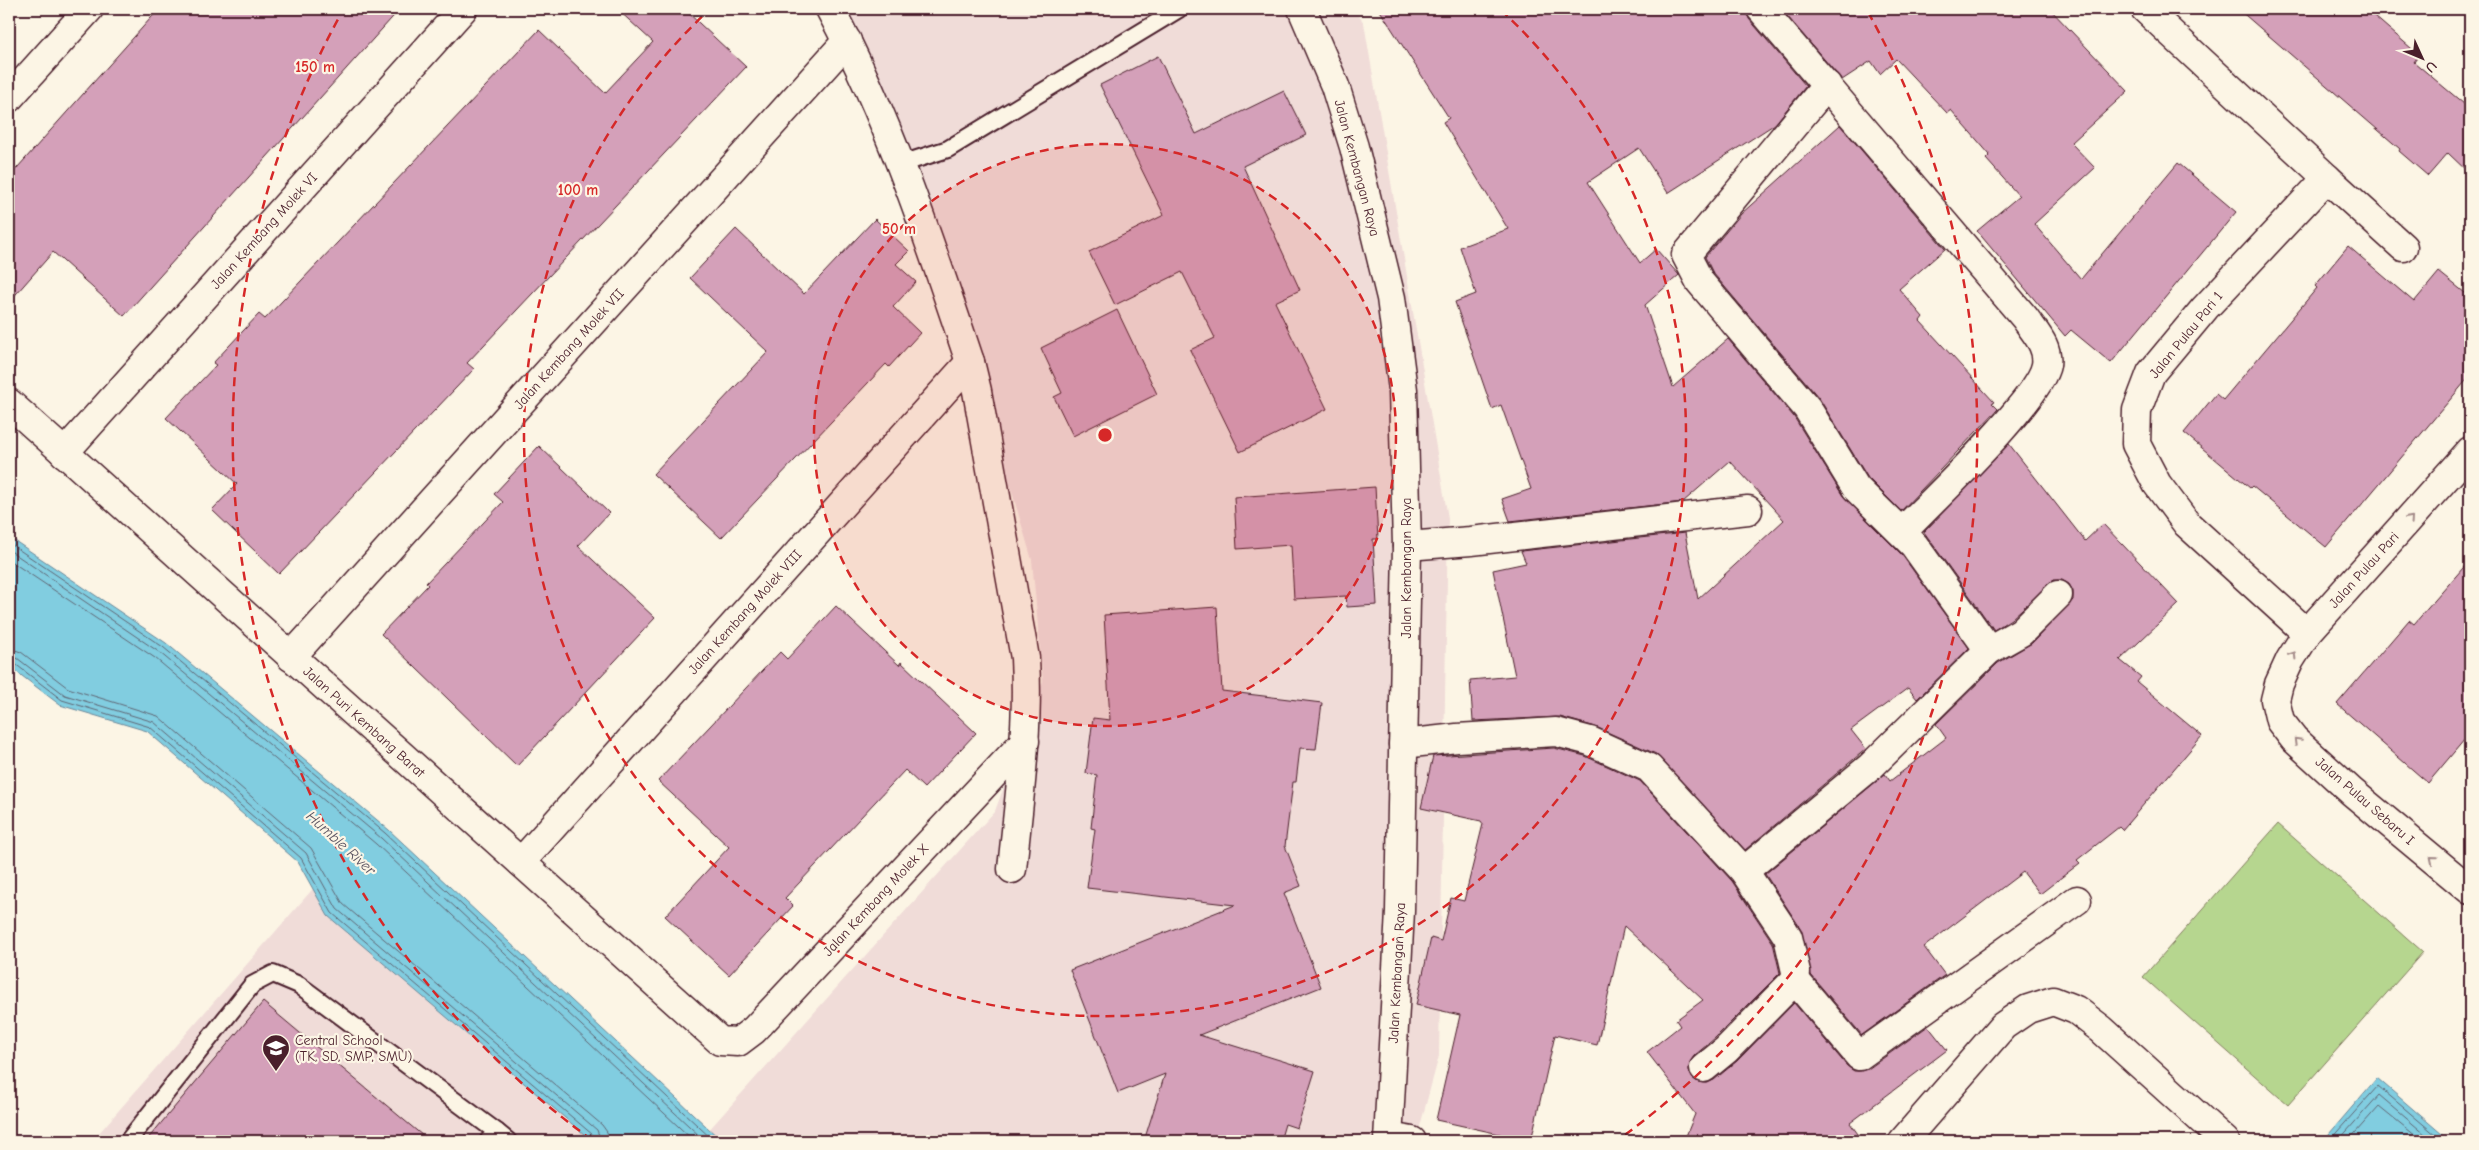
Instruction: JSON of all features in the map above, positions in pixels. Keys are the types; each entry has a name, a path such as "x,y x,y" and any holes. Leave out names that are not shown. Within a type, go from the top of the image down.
{"street":[{"path":"9,98 89,9"},
{"name":"Jalan Kembang Molek VI","path":"64,453 463,9"},
{"path":"830,9 847,41 901,164 970,362 977,391 1025,658 1027,699 1025,741 1012,869"},
{"name":"Jalan Kembangan Raya","path":"1302,9 1335,86 1354,147 1391,298 1403,390 1407,546 1396,1140"},
{"path":"1760,9 2025,318 2045,347 2046,364 2043,376 2012,418 1902,532"},
{"path":"2145,9 2404,247"},
{"name":"Jalan Kembang Molek VII","path":"291,656 847,41"},
{"path":"1827,86 1686,255 1700,282 1807,408 1856,488 1914,545 1989,650"},
{"name":"Jalan Pulau Pari 1","path":"2299,626 2187,524 2157,484 2136,444 2137,410 2151,373 2205,308 2327,178"},
{"name":"Jalan Kembang Molek VIII","path":"521,862 970,362"},
{"name":"Jalan Puri Kembang Barat","path":"9,403 720,1041"},
{"name":"Jalan Pulau Pari","path":"2275,700 2278,684 2290,660 2299,626 2470,451"},
{"path":"1407,546 1471,541 1748,510"},
{"path":"1744,871 1870,767 1989,650 2021,632 2058,594"},
{"name":"Jalan Pulau Sebaru I","path":"2275,700 2280,721 2294,739 2352,792 2470,890"},
{"path":"1403,744 1457,738 1556,732 1590,741 1649,768 1744,871 1788,937 1796,972 1794,980 1726,1050 1704,1068"},
{"name":"Jalan Kembang Molek X","path":"720,1041 738,1042 754,1030 1025,741"},
{"path":"1794,980 1859,1056 2078,900"},
{"path":"1903,1141 2003,1026 2028,1009 2053,1001 2076,1010 2101,1029 2225,1141"}],"lane":[{"path":"901,164 948,149 1179,9"},
{"path":"128,1141 252,985 272,974 299,985 498,1138"}],"shaded area":[{"path":"818,9 1354,9 1364,23 1448,518 1439,1056 1416,1141 699,1141 995,811 1043,681 1032,560 917,168"},
{"path":"339,859 669,1141 92,1141"}],"green space":[{"path":"2278,824 2423,952 2288,1105 2143,977"}],"water":[{"name":"Humble River","path":"9,537 166,643 389,830 722,1141 592,1141 328,916 298,862 147,731 60,705 9,666"},
{"path":"2377,1078 2450,1141 2323,1141"}],"building":[{"path":"159,9 400,9 124,316 53,252 9,302 9,177"},
{"path":"617,9 684,9 746,67 467,363 474,369 279,574 212,510 237,484 166,418 216,365 213,363 259,314 265,319 539,30 605,93 653,42"},
{"path":"1379,9 1746,9 1749,19 1806,86 1775,124 1668,193 1639,148 1588,182 1640,263 1656,249 1679,275 1645,305 1673,387 1728,339 1794,417 1843,496 1902,555 1969,648 1917,699 1908,688 1851,730 1866,749 1745,850 1656,754 1596,727 1560,717 1473,721 1470,680 1515,676 1493,570 1526,563 1521,551 1685,533 1698,599 1784,520 1730,461 1683,502 1510,521 1502,499 1531,489 1501,405 1492,409 1455,302 1476,294 1460,247 1508,229 1443,122 1449,118"},
{"path":"1781,9 2050,9 2128,91 2071,143 2095,168 2034,224 2081,279 2178,163 2236,212 2111,363 2071,330 2065,336 1977,231 2019,196 1986,159 1990,155 1951,110 1947,113 1896,59 1880,74 1871,61 1842,80"},
{"path":"2238,9 2366,9 2419,55 2414,62 2470,109 2470,174 2448,153 2428,176 2399,151 2400,149"},
{"path":"1158,56 1196,134 1284,91 1306,135 1243,166 1300,290 1275,302 1327,409 1240,452 1190,350 1215,338 1182,272 1115,305 1089,252 1164,215 1100,85"},
{"path":"1840,125 1945,249 1899,289 1923,317 1920,321 1994,402 1992,403 1998,409 1901,511 1868,478 1819,398 1713,273 1705,257 1741,214"},
{"path":"875,219 909,251 896,264 916,282 893,307 920,333 889,367 886,364 721,538 653,474 768,352 690,278 736,229 804,294"},
{"path":"2348,246 2414,302 2439,272 2470,297 2470,376 2326,547 2252,486 2250,488 2184,433 2216,394 2223,400 2317,288 2315,286"},
{"path":"1117,310 1157,394 1073,436 1054,397 1062,393 1041,348"},
{"path":"2009,444 2085,541 2103,524 2179,604 2120,660 2141,677 2137,682 2202,736 2122,830 2119,827 2077,860 2080,863 2040,894 2023,872 1924,947 1945,975 1862,1035 1811,975 1801,929 1765,874 1885,774 1890,781 1946,738 1936,724 1998,663 2032,643 2073,600 2073,591 2069,584 2062,580 2054,580 2011,619 1994,630 1924,532"},
{"path":"539,446 609,513 578,546 655,618 517,766 381,634 428,585 426,583 503,502 494,494"},
{"path":"1375,487 1378,539 1373,539 1377,605 1347,607 1346,596 1294,599 1291,545 1237,549 1234,497"},
{"path":"2470,560 2470,733 2428,783 2337,704 2409,620 2414,624"},
{"path":"836,606 899,665 901,662 976,733 924,788 905,770 785,898 793,906 729,975 665,916 729,847 658,781 780,652 787,659"},
{"path":"1217,607 1222,691 1322,703 1316,749 1300,748 1296,782 1293,782 1285,846 1301,886 1284,893 1321,987 1199,1035 1315,1071 1297,1128 1285,1124 1280,1141 1144,1141 1165,1074 1118,1093 1070,970 1235,905 1087,888 1095,829 1091,828 1097,775 1086,773 1093,718 1110,720 1104,615"},
{"path":"1554,748 1585,756 1640,781 1732,881 1773,943 1780,973 1715,1038 1694,1056 1690,1062 1689,1070 1692,1078 1698,1082 1706,1083 1714,1080 1737,1061 1794,1003 1847,1066 1854,1071 1868,1069 1928,1026 1947,1050 1850,1123 1863,1141 1684,1141 1695,1114 1647,1052 1680,1026 1676,1020 1703,1000 1624,926 1597,1045 1555,1035 1531,1141 1436,1120 1460,1015 1416,1005 1431,938 1441,941 1451,898 1464,901 1483,824 1481,821 1421,808 1433,756"},
{"name":"Central School (TK, SD, SMP, SMU)","path":"263,1002 429,1141 146,1141"}],"place":[{"name":"Central School (TK, SD, SMP, SMU)","path":"276,1072"}]}
